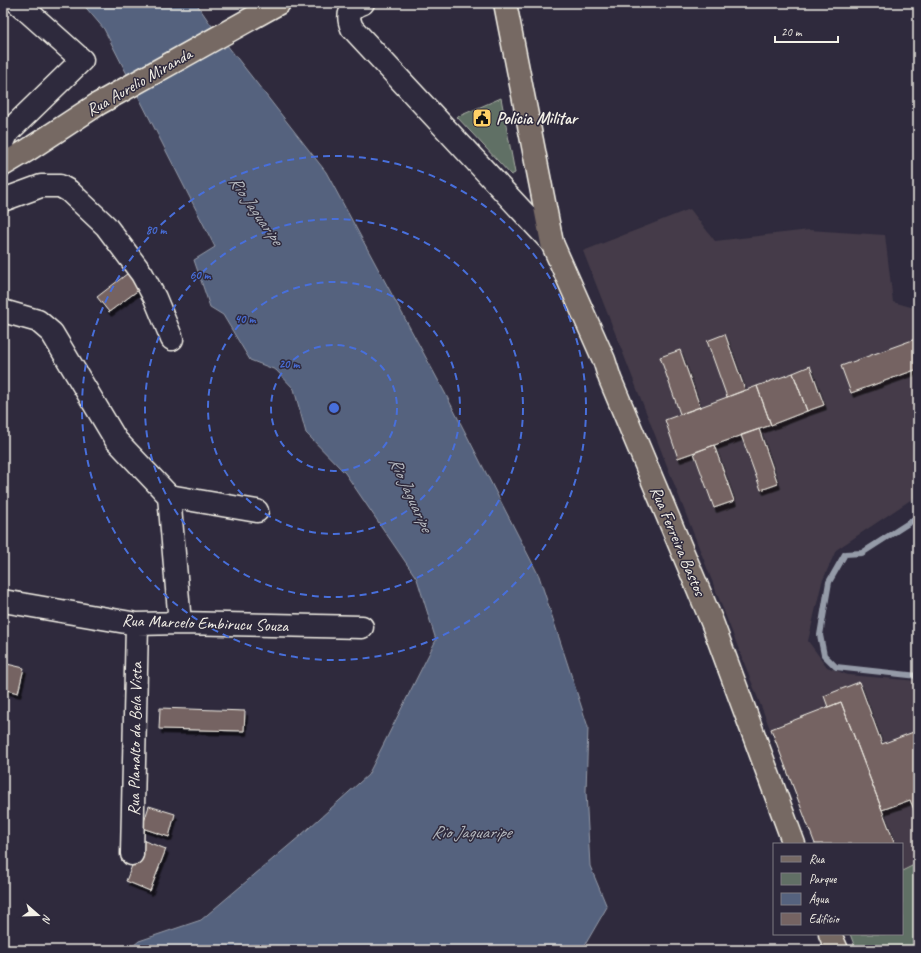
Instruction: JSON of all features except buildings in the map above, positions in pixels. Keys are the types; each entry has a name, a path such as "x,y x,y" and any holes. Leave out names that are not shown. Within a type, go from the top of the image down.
{"main road":[{"name":"Rua Aurelio Miranda","path":"3,165 98,104 279,3"},
{"name":"Rua Ferreira Bastos","path":"505,3 552,242 604,360 610,380 712,622 794,843"},
{"path":"830,935 837,950"}],"street":[{"path":"3,143 8,132 82,60 18,3"},
{"path":"363,3 354,6 351,10 349,21 352,28 552,242"},
{"path":"3,200 40,186 60,186 69,190 106,226 142,274 155,298 172,339"},
{"path":"3,310 38,321 52,333 116,440 169,496 257,511"},
{"path":"169,496 180,623"},
{"name":"Rua Marcelo Embirucu Souza","path":"3,601 137,624 180,623 362,627"},
{"name":"Rua Planalto da Bela Vista","path":"132,854 137,624"}],"shaded area":[{"path":"690,209 715,241 809,230 885,235 893,302 918,309 918,495 836,550 822,582 808,641 827,667 848,675 918,681 918,863 903,870 903,843 815,843 583,251"}],"green space":[{"path":"501,98 515,173 511,175 457,117"},
{"path":"918,863 918,940 911,950 856,950 850,935 903,935 903,870"}],"water":[{"name":"Rio Jaguaripe","path":"82,3 196,3 209,22 326,172 445,393 539,576 588,727 586,792 590,866 607,907 582,950 128,950 139,941 201,920 300,836 368,775 436,640 417,579 345,473 306,433 294,389 276,370 250,360 223,315 210,307 194,260 215,247 104,29"}],"waterway":[{"path":"918,517 862,553 845,554 829,582 820,635 824,655 836,667 918,676"}],"place":[{"name":"Polícia Militar","path":"482,118"}]}
